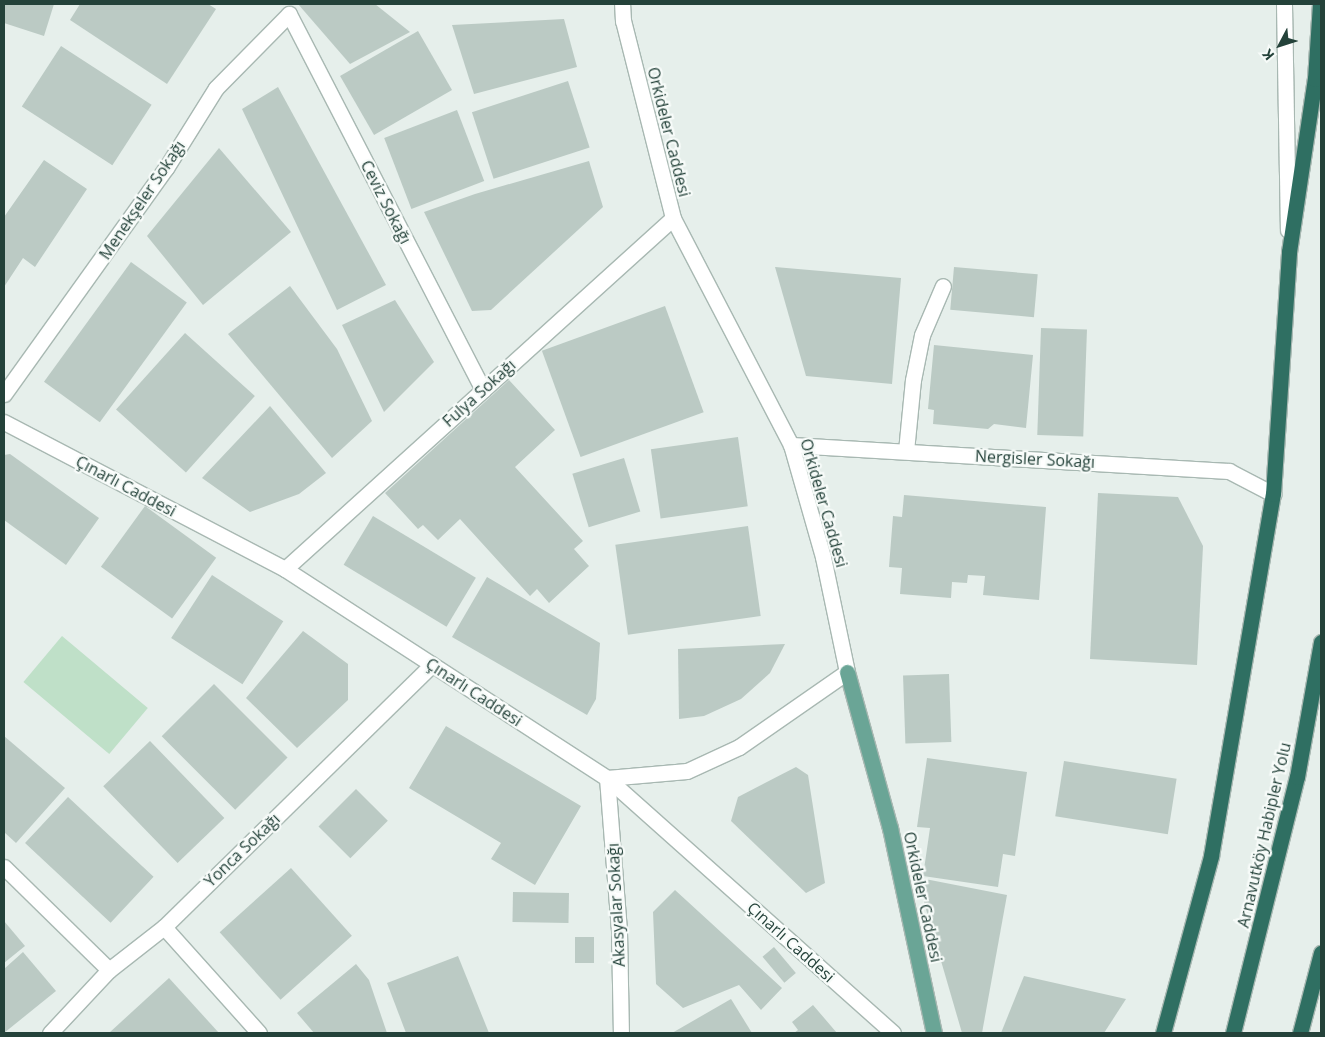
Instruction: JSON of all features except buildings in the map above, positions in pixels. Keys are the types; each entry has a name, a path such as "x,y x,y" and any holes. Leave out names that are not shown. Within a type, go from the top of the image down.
{"highway":[{"path":"1163,1033 1211,856 1273,494 1288,252 1315,79 1320,4"},
{"name":"Arnavutköy Habipler Yolu","path":"1233,1033 1297,777 1321,642"},
{"path":"1300,1033 1321,953"}],"main road":[{"name":"Orkideler Caddesi","path":"847,672 890,828 934,1033"}],"street":[{"name":"Orkideler Caddesi","path":"622,4 623,21 673,218 791,445 823,557 847,672"},
{"path":"1284,4 1288,252"},
{"name":"Ceviz Sokağı","path":"289,14 482,390"},
{"name":"Menekşeler Sokağı","path":"4,394 144,200 216,88 289,14"},
{"name":"Fulya Sokağı","path":"285,569 673,218"},
{"path":"906,451 913,380 922,335 944,286"},
{"name":"Çınarlı Caddesi","path":"4,422 285,569 607,778 893,1033"},
{"name":"Nergisler Sokağı","path":"791,445 1229,471 1273,494"},
{"name":"Yonca Sokağı","path":"50,1033 109,970 164,927 432,665"},
{"path":"607,778 687,771 739,747 847,672"},
{"name":"Akasyalar Sokağı","path":"607,778 619,932 621,1033"},
{"path":"4,867 109,970"},
{"path":"164,927 259,1033"}],"green space":[{"path":"62,636 148,708 109,754 23,682"}]}
